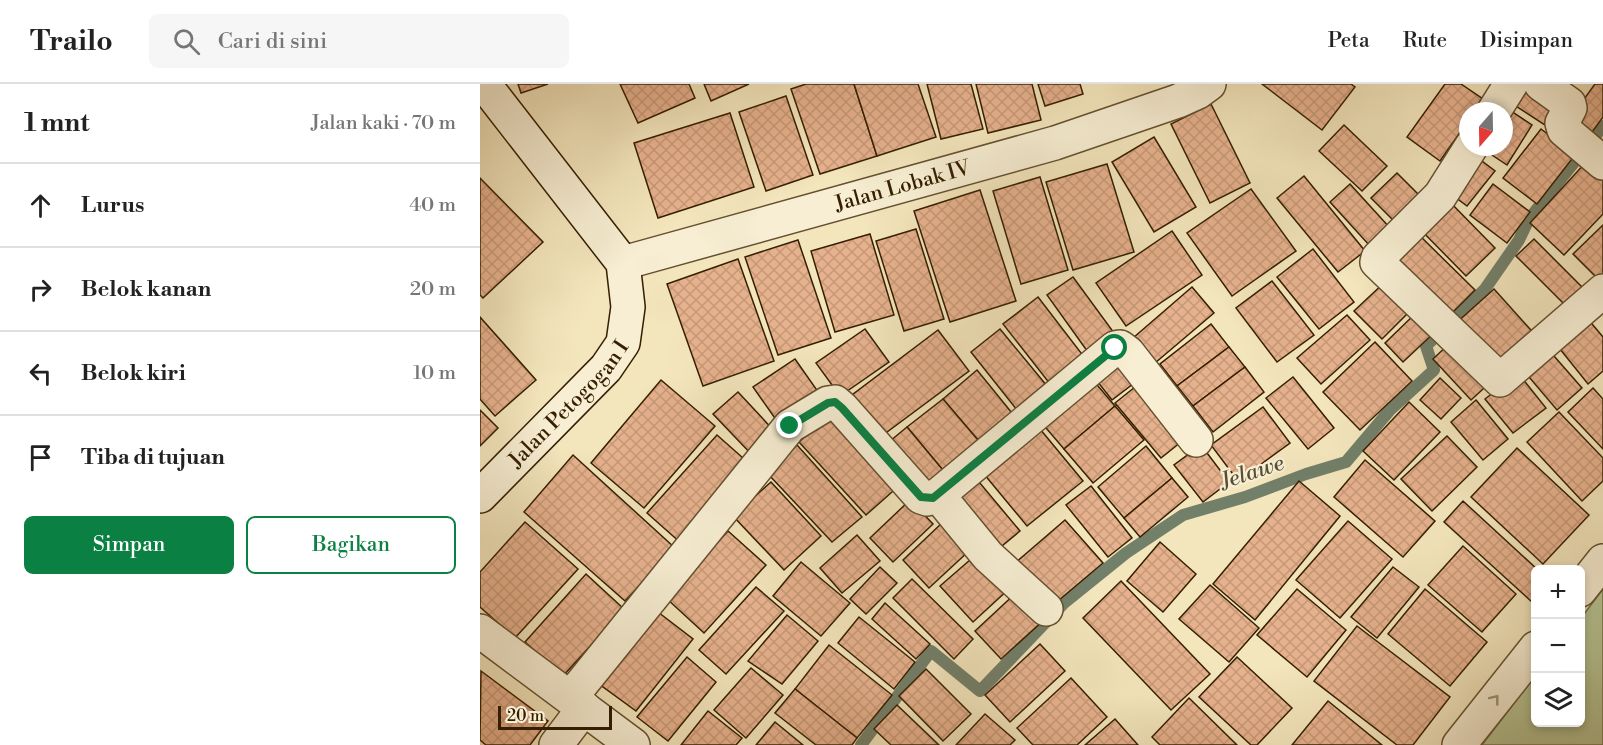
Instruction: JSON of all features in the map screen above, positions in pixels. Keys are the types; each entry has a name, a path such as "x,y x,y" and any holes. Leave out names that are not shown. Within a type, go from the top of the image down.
{"street":[{"name":"Jalan Lobak IV","path":"623,263 1055,143 1171,92 1198,92 1209,84"},
{"path":"1500,102 1511,84"},
{"path":"1540,84 1569,104 1570,108 1562,123 1564,130 1590,152"},
{"path":"485,94 623,263"},
{"path":"1465,156 1440,196 1377,262 1500,380 1603,291"},
{"name":"Jalan Petogogan I","path":"480,496 606,368 623,343 628,307 623,263"},
{"path":"556,745 577,702 790,426 828,403 835,402 842,408 921,497 927,499 938,495 1115,348 1120,347 1128,352 1197,441"},
{"path":"938,495 988,556 1046,609"},
{"path":"1585,585 1603,561"},
{"path":"480,631 633,745"},
{"path":"1459,745 1531,654"}],"green space":[{"path":"1603,589 1603,745 1482,745 1531,681 1531,727 1585,727 1585,613"}],"building":[{"path":"518,84 548,84 521,93"},
{"path":"620,84 689,84 695,98 638,123"},
{"path":"704,84 749,84 711,101"},
{"path":"806,84 854,84 877,156 820,174 791,89"},
{"path":"854,84 918,84 936,137 877,156"},
{"path":"927,84 971,84 983,129 941,139"},
{"path":"976,84 1032,84 1041,120 988,133"},
{"path":"1038,84 1080,84 1083,94 1045,106"},
{"path":"1262,84 1351,84 1355,87 1322,130"},
{"path":"1445,84 1461,84 1483,99 1481,102 1459,102 1459,134 1440,161 1407,137"},
{"path":"1515,84 1564,110 1551,129 1513,104 1513,102 1505,99"},
{"path":"1595,84 1603,84 1603,117 1587,139 1566,124"},
{"path":"786,96 813,175 766,191 739,112"},
{"path":"1211,104 1250,183 1210,203 1171,124"},
{"path":"1513,112 1532,125 1513,155"},
{"path":"730,113 754,187 658,218 634,143"},
{"path":"1344,125 1387,166 1362,191 1319,151"},
{"path":"1541,129 1575,155 1537,204 1503,178"},
{"path":"1154,137 1196,207 1154,232 1112,162"},
{"path":"1473,156 1495,171 1467,206 1447,191"},
{"path":"1494,156 1513,156 1507,165"},
{"path":"1588,160 1603,174 1603,214 1564,255 1530,223"},
{"path":"1107,164 1134,252 1073,270 1046,182"},
{"path":"1397,173 1427,203 1401,228 1371,198"},
{"path":"1304,176 1365,251 1338,272 1277,198"},
{"path":"1040,177 1068,270 1021,284 993,191"},
{"path":"480,178 543,242 483,298 480,295"},
{"path":"1350,184 1390,228 1370,246 1330,202"},
{"path":"1493,184 1530,212 1507,243 1470,215"},
{"path":"1251,189 1296,251 1232,296 1187,233"},
{"path":"980,190 1016,301 950,322 914,211"},
{"path":"1446,198 1495,248 1466,276 1417,226"},
{"path":"1603,225 1603,276 1599,280 1573,254"},
{"path":"916,229 944,319 904,331 876,241"},
{"path":"1172,231 1202,275 1126,326 1096,283"},
{"path":"1416,232 1475,290 1444,321 1385,264"},
{"path":"870,234 894,315 835,332 811,251"},
{"path":"1534,239 1587,292 1570,310 1516,256"},
{"path":"798,240 831,338 778,355 745,257"},
{"path":"1313,249 1354,302 1319,329 1277,277"},
{"path":"738,259 774,361 703,386 667,284"},
{"path":"1073,277 1117,337 1090,355 1047,295"},
{"path":"1387,280 1414,307 1382,339 1354,311"},
{"path":"1272,281 1314,335 1277,362 1236,308"},
{"path":"1192,287 1214,313 1155,363 1133,338"},
{"path":"1494,289 1539,339 1499,375 1454,325"},
{"path":"1038,297 1088,362 1054,389 1003,324"},
{"path":"1417,312 1436,331 1403,362 1385,343"},
{"path":"1347,315 1370,340 1321,384 1297,358"},
{"path":"480,317 536,380 495,416 480,399"},
{"path":"1587,318 1603,337 1603,371 1588,384 1556,344"},
{"path":"1211,324 1229,347 1177,386 1160,364"},
{"path":"865,329 889,362 840,396 816,363"},
{"path":"1000,329 1047,386 1017,410 971,352"},
{"path":"938,330 969,371 879,438 848,398"},
{"path":"1454,339 1493,380 1471,400 1433,359"},
{"path":"1375,342 1412,381 1360,430 1323,392"},
{"path":"1229,347 1245,367 1193,406 1177,386"},
{"path":"1547,348 1582,388 1557,410 1523,370"},
{"path":"1123,353 1142,377 1112,400 1093,376"},
{"path":"795,359 821,396 779,424 753,387"},
{"path":"1245,367 1264,392 1213,432 1193,406"},
{"path":"977,370 1016,418 983,446 943,399"},
{"path":"1518,373 1546,408 1513,433 1485,399"},
{"path":"1293,377 1334,428 1308,449 1266,398"},
{"path":"1440,378 1461,398 1441,419 1420,400"},
{"path":"1092,379 1115,406 1064,449 1041,422"},
{"path":"1145,379 1191,434 1161,458 1115,403"},
{"path":"661,380 715,426 644,508 591,463"},
{"path":"1593,388 1603,399 1603,449 1568,412"},
{"path":"738,392 778,435 754,457 713,414"},
{"path":"943,399 983,446 947,475 907,427"},
{"path":"1476,400 1508,439 1483,460 1451,422"},
{"path":"1409,402 1440,432 1394,480 1363,451"},
{"path":"1115,406 1144,440 1093,483 1064,449"},
{"path":"1263,407 1290,443 1238,481 1211,445"},
{"path":"480,410 498,428 480,446"},
{"path":"833,411 901,484 866,515 799,442"},
{"path":"1559,412 1603,458 1603,481 1582,501 1527,442"},
{"path":"907,427 947,475 924,494 884,446"},
{"path":"1040,429 1083,481 1027,526 984,474"},
{"path":"717,435 752,466 682,544 647,513"},
{"path":"1447,436 1477,467 1432,511 1401,479"},
{"path":"797,445 862,517 832,542 768,474"},
{"path":"1201,445 1229,482 1203,502 1174,465"},
{"path":"1146,446 1172,478 1124,518 1098,487"},
{"path":"1517,448 1589,515 1543,564 1471,497"},
{"path":"573,455 675,548 625,601 524,512"},
{"path":"1365,460 1435,521 1403,557 1334,497"},
{"path":"974,476 1020,531 991,555 945,499"},
{"path":"1172,478 1188,497 1140,537 1124,518"},
{"path":"1299,481 1340,516 1255,620 1213,584"},
{"path":"771,482 821,536 784,570 733,516"},
{"path":"1091,486 1132,538 1108,557 1066,505"},
{"path":"910,500 933,524 893,562 870,538"},
{"path":"1463,501 1533,565 1531,601 1444,522"},
{"path":"1065,520 1103,563 1052,606 1015,563"},
{"path":"1348,521 1392,559 1340,618 1296,580"},
{"path":"525,522 578,569 515,638 480,607 480,572"},
{"path":"943,522 970,550 929,588 903,560"},
{"path":"728,531 766,565 704,633 666,598"},
{"path":"857,535 880,561 842,593 820,568"},
{"path":"1160,542 1196,574 1163,612 1127,581"},
{"path":"1463,546 1516,594 1482,632 1428,585"},
{"path":"978,553 1010,588 973,622 940,586"},
{"path":"801,562 850,603 821,636 773,596"},
{"path":"880,567 897,583 866,614 850,599"},
{"path":"1393,567 1419,587 1377,638 1351,617"},
{"path":"586,574 624,609 563,676 525,642"},
{"path":"912,579 973,639 954,659 893,598"},
{"path":"1121,581 1210,674 1171,710 1083,618"},
{"path":"1210,585 1259,628 1229,662 1179,619"},
{"path":"756,587 784,611 726,674 699,650"},
{"path":"1297,589 1346,630 1307,677 1257,635"},
{"path":"1425,589 1487,642 1450,686 1388,634"},
{"path":"1018,591 1045,619 1001,659 975,631"},
{"path":"885,603 930,644 916,659 872,619"},
{"path":"654,609 693,639 636,711 595,681"},
{"path":"787,615 818,641 782,684 748,661"},
{"path":"859,617 915,662 894,689 838,643"},
{"path":"1357,626 1450,697 1413,745 1397,745 1314,681"},
{"path":"1040,644 1065,671 1010,722 985,695"},
{"path":"829,645 892,695 857,738 795,689"},
{"path":"687,657 716,682 668,741 637,717"},
{"path":"1237,657 1292,708 1257,745 1251,745 1199,697"},
{"path":"751,668 783,695 746,738 714,710"},
{"path":"926,669 971,714 943,741 899,696"},
{"path":"481,671 548,721 530,745 486,745 480,740"},
{"path":"1071,678 1107,717 1077,745 1033,745 1017,728"},
{"path":"795,689 857,738 852,745 816,745 775,713"},
{"path":"1189,698 1237,745 1160,745 1152,737"},
{"path":"1328,701 1382,745 1292,745"},
{"path":"897,705 939,745 891,745 874,729"},
{"path":"708,711 742,738 736,745 681,745"},
{"path":"985,714 1015,740 1010,745 956,745"},
{"path":"1115,719 1138,745 1085,745"},
{"path":"775,722 803,745 756,745"}],"waterway":[{"name":"Jelawe","path":"861,745 931,651 980,691 1064,603 1126,553 1183,515 1245,497 1346,462 1390,410 1434,370 1426,346 1485,289 1519,240 1529,219 1603,126"}],"route":[{"path":"790,426 828,403 835,402 921,497 933,498 1115,348"}]}
